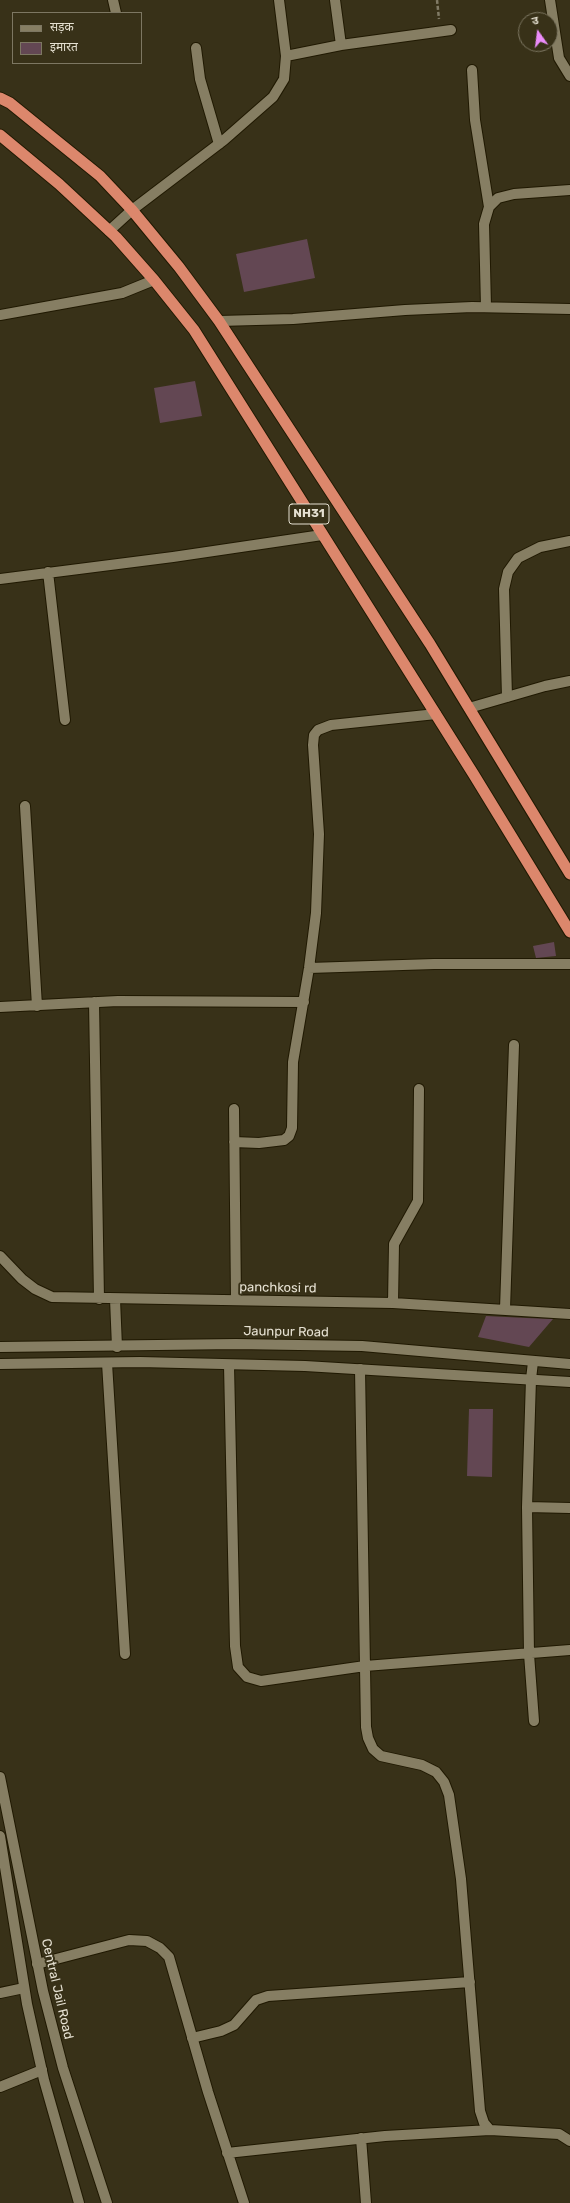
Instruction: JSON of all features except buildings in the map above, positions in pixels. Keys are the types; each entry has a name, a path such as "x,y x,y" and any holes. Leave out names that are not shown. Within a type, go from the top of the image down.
{"highway":[{"name":"NH31","path":"0,98 10,103 100,176 132,210 179,267 218,321 409,611 570,874"},
{"name":"NH31","path":"0,135 59,184 109,230 154,280 194,330 436,714 570,932"}],"street":[{"path":"113,0 116,12"},
{"path":"109,230 132,210 219,144 273,97 284,79 286,56 279,0"},
{"path":"334,0 341,45"},
{"path":"550,0 559,58 570,76"},
{"path":"286,56 341,45 446,30"},
{"path":"196,48 200,79 219,144"},
{"path":"472,70 475,120 489,207 484,224 486,307"},
{"path":"489,207 498,198 514,194 570,190"},
{"path":"0,315 122,293 154,280"},
{"path":"218,321 293,319 405,310 486,307 570,309"},
{"path":"0,579 173,557 322,535"},
{"path":"507,697 504,589 508,572 518,558 529,552 540,547 570,541"},
{"path":"48,572 66,720"},
{"path":"469,708 570,681"},
{"path":"234,1142 272,1142 284,1140 289,1136 292,1128 293,1062 304,1002 316,913 319,834 313,754 314,735 318,730 331,725 436,714"},
{"path":"25,806 37,1006"},
{"path":"309,968 434,964 570,964"},
{"path":"0,1007 169,1000 304,1002"},
{"path":"94,1002 99,1299"},
{"path":"505,1309 514,1045"},
{"path":"393,1303 394,1244 418,1201 419,1089"},
{"path":"234,1109 236,1300"},
{"name":"panchkosi rd","path":"0,1256 7,1266 26,1283 52,1297 393,1303 570,1314"},
{"path":"115,1299 117,1347"},
{"name":"Jaunpur Road","path":"0,1347 117,1347 236,1344 362,1346 570,1364"},
{"path":"533,1362 526,1507 529,1654 534,1721"},
{"path":"0,1364 107,1363 360,1369 570,1382"},
{"path":"107,1363 125,1654"},
{"path":"229,1365 235,1646 238,1667 247,1677 261,1681 365,1666 570,1650"},
{"path":"360,1369 366,1727 373,1749 381,1756 422,1765 436,1772 444,1782 449,1795 461,1879 480,2111 484,2123 490,2130"},
{"path":"526,1507 570,1508"},
{"name":"Central Jail Road","path":"1,1783 37,1964 63,2068 106,2203"},
{"path":"0,1836 24,1988 42,2070 80,2203"},
{"path":"37,1964 129,1940 147,1940 160,1948 168,1957 244,2203"},
{"path":"192,2038 221,2031 234,2025 256,2000 268,1996 470,1982"},
{"path":"0,1993 24,1988"},
{"path":"0,2087 42,2070"},
{"path":"227,2152 444,2131 490,2130 559,2134 570,2141"},
{"path":"361,2138 366,2203"}],"path":[{"path":"437,0 446,30"}]}
